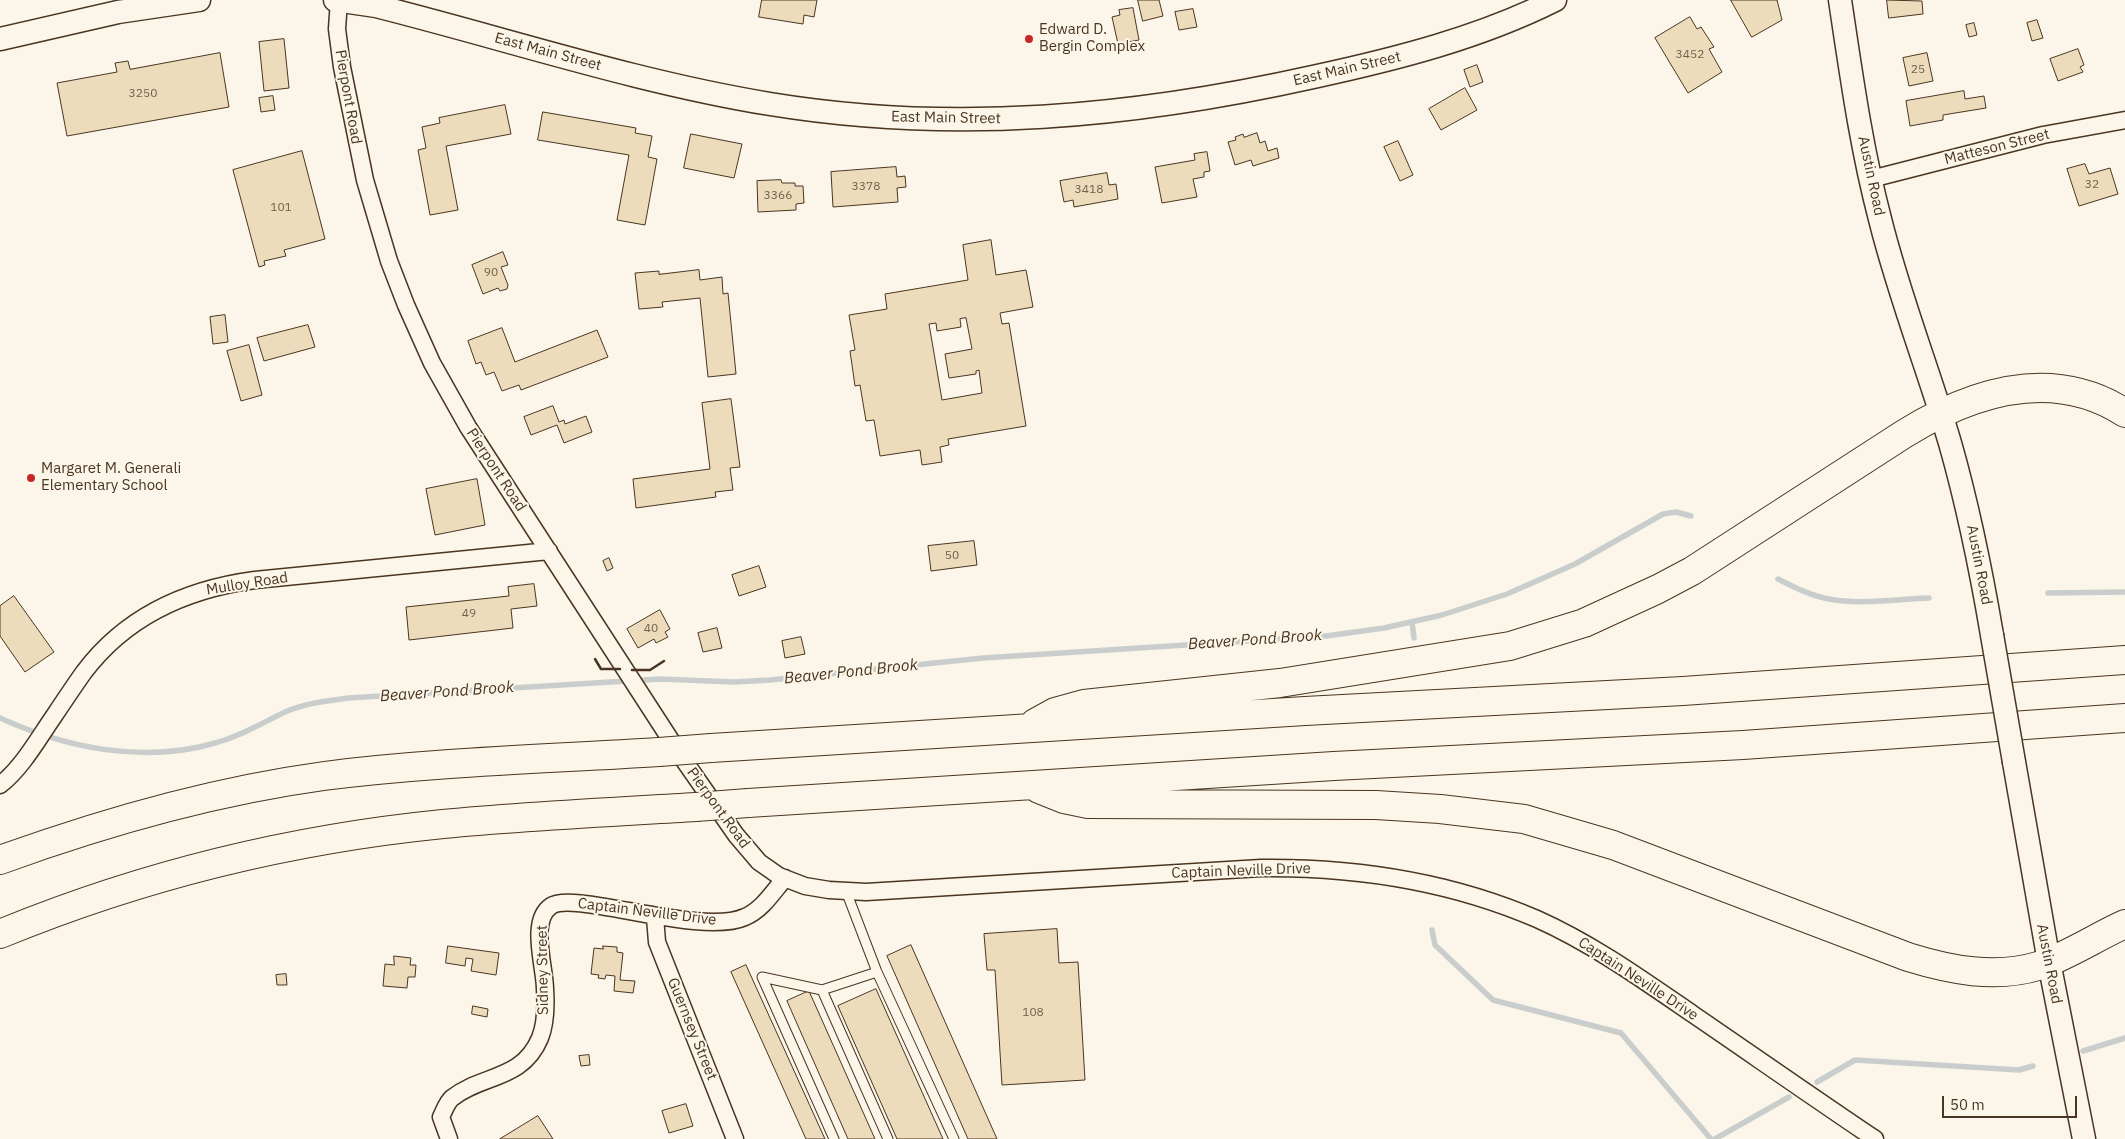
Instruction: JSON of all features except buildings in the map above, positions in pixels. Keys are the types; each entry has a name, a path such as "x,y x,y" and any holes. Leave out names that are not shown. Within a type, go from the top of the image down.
{"highway":[{"path":"1024,729 1055,712 1084,704 1221,690 1350,673 1494,650 1554,634 1618,609 1692,571 1904,434 1940,413 1979,397 2021,389 2068,389 2092,396 2125,413"},
{"path":"0,860 126,818 275,784 323,776 410,767 1305,711 1683,691 2125,660"},
{"path":"0,934 98,898 181,873 310,843 452,823 1334,766 1733,746 2125,718"},
{"path":"1031,786 1064,799 1088,804 1376,805 1440,808 1524,818 1613,845 1862,940 1933,965 1964,971 1995,972 2023,969 2049,962 2125,924"}],"main road":[{"path":"0,39 118,12 200,0"},
{"name":"East Main Street","path":"335,0 376,6 651,79 740,99 862,116 969,120 1032,119 1109,112 1288,83 1363,66 1440,45 1504,22 1555,0"},
{"name":"Austin Road","path":"1840,0 1870,179 1890,259 1950,442 1976,545 2049,962 2084,1139"}],"street":[{"name":"Pierpont Road","path":"340,0 339,46 349,108 367,189 392,270 420,336 447,392 548,552 683,759 745,847 766,867 785,878"},
{"name":"Matteson Street","path":"1870,179 2044,135 2125,120"},
{"name":"Mulloy Road","path":"0,785 34,745 85,670 108,645 134,623 162,606 192,593 222,584 254,580 548,552"},
{"name":"Captain Neville Drive","path":"556,903 582,904 655,916 709,922 727,922 744,918 758,910 785,878 814,888 846,891 929,889 1261,868 1303,868 1350,871 1426,883 1467,894 1519,912 1580,940 1639,977 1872,1138"},
{"name":"Sidney Street","path":"449,1139 441,1117 451,1098 468,1088 512,1071 529,1055 540,1038 544,1020 545,988 540,929 543,914 550,906 556,903"},
{"name":"Guernsey Street","path":"655,916 657,942 735,1139"}],"lane":[{"path":"846,891 877,972 954,1139"},
{"path":"834,1139 762,977 822,990 877,972"},
{"path":"822,990 888,1139"}],"waterway":[{"name":"Beaver Pond Brook","path":"0,718 25,729 78,745 106,750 161,752 215,743 243,733 300,706 348,698 660,679 734,682 770,680 983,658 1326,636 1384,628 1442,615 1507,594 1575,564 1663,514 1676,512 1691,516"},
{"name":"Beaver Pond Brook","path":"1778,579 1816,596 1841,601 1866,602 1929,598"},
{"name":"Beaver Pond Brook","path":"2048,593 2125,592"},
{"path":"1412,622 1414,638"},
{"path":"1432,930 1435,945 1493,1000 1621,1033 1711,1139"},
{"path":"2083,1051 2125,1038"},
{"path":"1817,1082 1855,1060 2019,1070 2033,1066"},
{"path":"1715,1139 1789,1097"}],"wall":[{"path":"595,659 601,669 620,669"},
{"path":"632,670 650,670 664,661"}],"place":[{"name":"Edward D. Bergin Complex","path":"1029,39"},
{"name":"Margaret M. Generali Elementary School","path":"31,478"}]}
